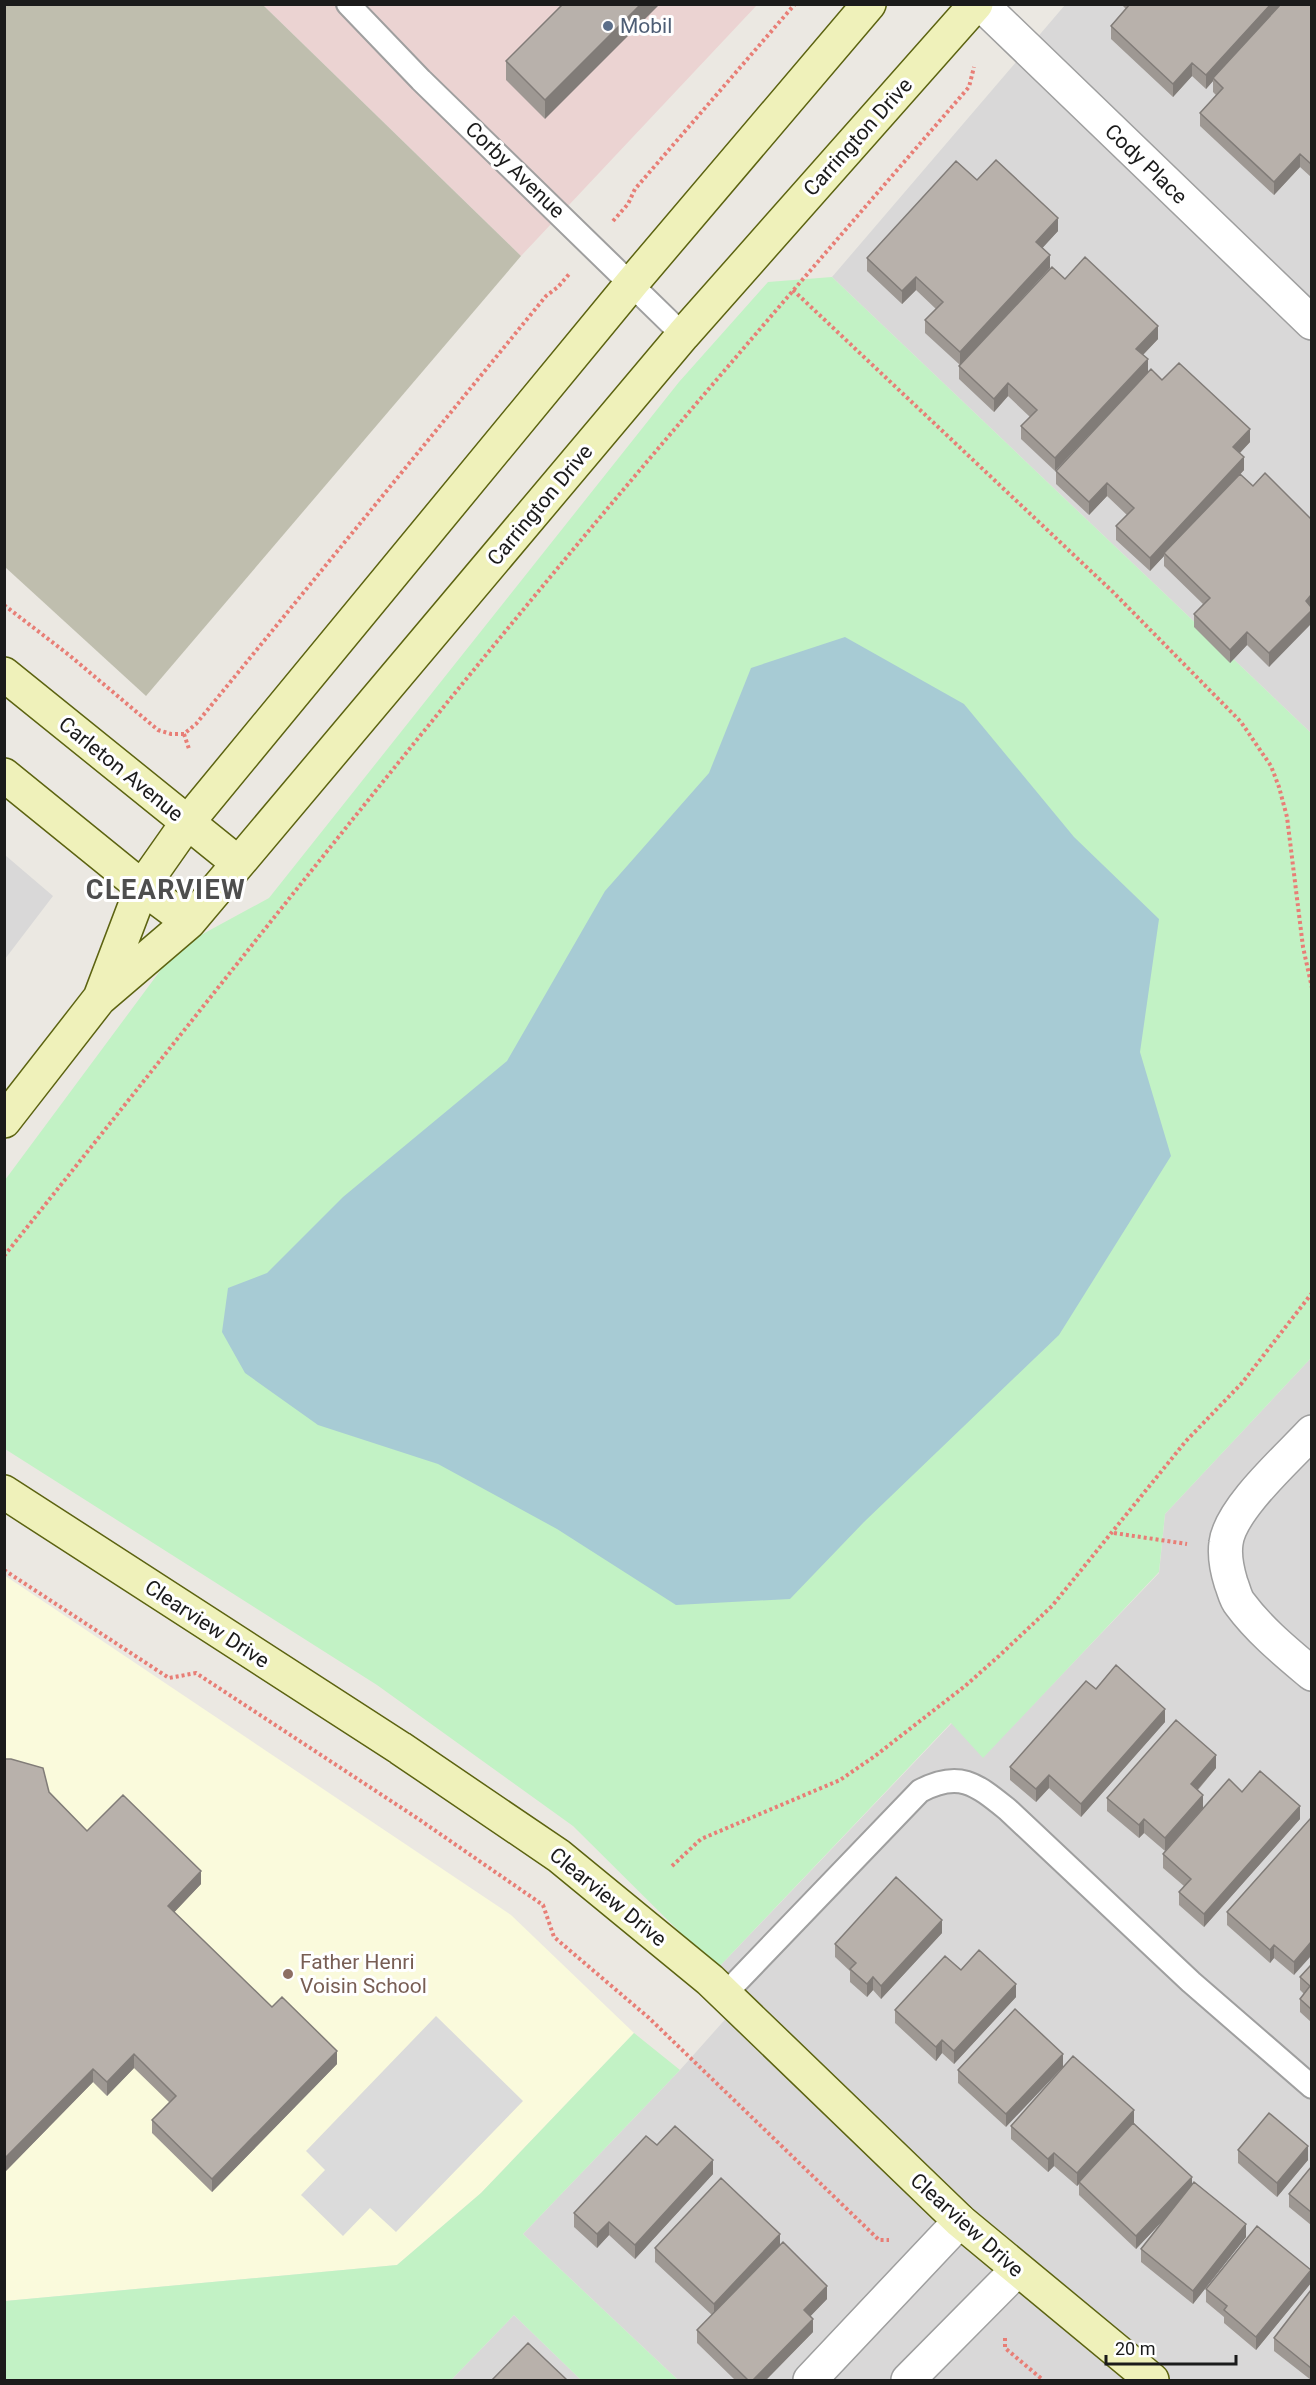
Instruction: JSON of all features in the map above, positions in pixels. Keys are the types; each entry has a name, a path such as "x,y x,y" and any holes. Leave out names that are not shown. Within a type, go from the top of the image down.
{"street":[{"name":"Carrington Drive","path":"99,999 142,887 187,823 632,283 869,4"},
{"name":"Carrington Drive","path":"4,1121 99,999 189,922 683,335 978,4"},
{"name":"Cody Place","path":"978,4 1311,323"},
{"name":"Carleton Avenue","path":"4,674 238,863"},
{"path":"4,776 189,922"},
{"path":"1311,1432 1256,1491 1236,1517 1226,1541 1226,1568 1238,1602 1260,1629 1311,1674"},
{"name":"Clearview Drive","path":"4,1492 400,1748 559,1856 724,1994 960,2221 1152,2380"},
{"path":"810,2380 960,2221"},
{"path":"908,2380 1017,2270"}],"lane":[{"name":"Corby Avenue","path":"348,4 421,80 683,335"},
{"path":"724,1994 920,1791 936,1782 954,1779 981,1788 1007,1809 1191,1982 1311,2087"}],"path":[{"path":"628,204 635,189 795,4"},
{"path":"4,1256 421,736 601,516 969,87 975,64"},
{"path":"4,605 69,655 158,730 171,734 184,734 196,724 546,296 558,287"},
{"path":"793,290 1113,592 1241,722 1271,766 1287,817 1303,947 1311,988"},
{"path":"184,734 189,749"},
{"path":"672,1866 701,1839 840,1780 875,1756 965,1686 999,1656 1052,1606 1186,1441 1242,1383 1311,1293"},
{"path":"1113,1533 1226,1550"},
{"path":"4,1570 169,1678 196,1673 417,1818 543,1905 554,1937 649,2018 879,2240 893,2239"},
{"path":"1004,2330 1005,2348 1043,2380"}],"shaded area":[{"path":"4,5 263,5 521,256 146,696 5,567"},
{"path":"263,5 757,5 521,256"},
{"path":"1065,5 1311,5 1311,733 832,277"},
{"path":"5,855 53,896 5,959"},
{"path":"1311,1358 1311,2380 678,2380 523,2234 680,2070 746,1996 717,1969 952,1723 983,1757 1159,1573 1165,1514"},
{"name":"Father Henri Voisin School","path":"4,1575 511,1915 634,2033 481,2193 397,2265 5,2301"},
{"path":"436,2016 523,2101 396,2232 370,2208 343,2236 301,2195 325,2170 306,2151"},
{"path":"514,2315 581,2380 451,2380"}],"green space":[{"path":"832,277 1311,733 1311,1358 1165,1514 1159,1572 983,1758 951,1723 717,1969 573,1826 377,1685 5,1449 5,1180 177,948 269,898 679,382 768,282"},
{"path":"634,2033 680,2070 523,2234 678,2380 581,2380 514,2315 451,2380 5,2380 5,2301 397,2265 481,2193"}],"water":[{"path":"845,637 964,704 1074,837 1159,919 1140,1052 1171,1156 1059,1335 864,1522 790,1599 676,1605 557,1529 438,1464 318,1425 245,1373 222,1332 228,1288 267,1273 343,1197 507,1061 605,891 709,773 751,668"}],"building":[{"path":"563,4 641,4 545,100 506,61"},
{"path":"1130,4 1271,4 1206,75 1192,63 1173,84 1111,26"},
{"path":"1281,4 1311,4 1311,164 1300,154 1274,182 1200,113 1223,88 1213,78"},
{"path":"996,160 1058,218 1036,242 1050,255 960,352 925,320 943,302 916,277 902,291 867,258 956,161 977,180"},
{"path":"1085,257 1158,326 1136,349 1148,359 1055,458 1021,426 1037,410 1008,383 994,399 959,366 1052,267 1065,279"},
{"path":"1179,363 1250,429 1233,447 1244,457 1150,558 1116,526 1134,508 1107,483 1089,502 1056,471 1151,369 1162,380"},
{"path":"1265,473 1311,519 1311,595 1306,601 1311,611 1269,653 1247,632 1230,650 1194,614 1210,598 1164,553 1240,474 1253,486"},
{"path":"1116,1665 1165,1709 1081,1804 1049,1775 1036,1789 1010,1767 1086,1681 1096,1689"},
{"path":"1176,1720 1216,1755 1191,1784 1203,1795 1165,1838 1144,1819 1139,1825 1107,1798"},
{"path":"4,1759 43,1768 49,1792 87,1831 123,1795 201,1871 168,1906 272,2007 282,1997 337,2051 212,2179 152,2120 176,2096 134,2054 107,2082 93,2069 4,2159"},
{"path":"1260,1771 1300,1806 1204,1914 1179,1892 1191,1879 1163,1854 1229,1779 1242,1792"},
{"path":"1310,1819 1311,1942 1294,1962 1274,1945 1270,1950 1227,1912"},
{"path":"896,1877 942,1920 881,1986 873,1977 867,1984 850,1969 856,1963 835,1944"},
{"path":"979,1950 1016,1984 954,2051 942,2040 936,2047 895,2010 945,1956 961,1970"},
{"path":"1311,1965 1311,2009 1300,1999 1310,1986 1300,1977"},
{"path":"1015,2009 1063,2054 1006,2114 958,2070"},
{"path":"1073,2056 1134,2110 1077,2173 1054,2153 1048,2159 1011,2126"},
{"path":"1269,2113 1308,2146 1277,2183 1238,2150"},
{"path":"1133,2123 1192,2177 1136,2236 1079,2182"},
{"path":"675,2126 713,2160 635,2245 609,2222 597,2234 574,2213 646,2136 657,2145"},
{"path":"1311,2167 1311,2212 1289,2194"},
{"path":"721,2178 780,2234 714,2304 655,2248"},
{"path":"1194,2182 1246,2224 1193,2291 1141,2249"},
{"path":"1257,2226 1311,2270 1256,2337 1224,2310 1227,2306 1206,2289"},
{"path":"783,2242 827,2286 804,2310 813,2319 753,2380 748,2380 697,2330"},
{"path":"1311,2290 1311,2368 1274,2338"},
{"path":"528,2343 567,2380 492,2380"}],"place":[{"name":"Mobil","path":"608,26"},
{"name":"Father Henri Voisin School","path":"288,1974"}],"district":[{"name":"CLEARVIEW","path":"166,890"}]}
